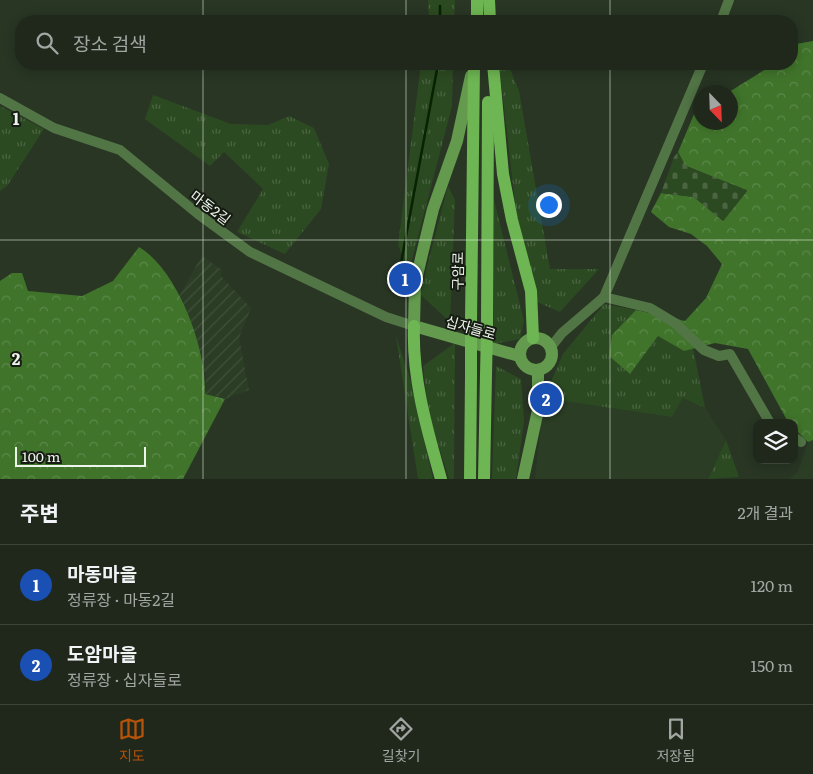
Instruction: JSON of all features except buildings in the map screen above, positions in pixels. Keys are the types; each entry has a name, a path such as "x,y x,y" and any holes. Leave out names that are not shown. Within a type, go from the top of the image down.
{"main road":[{"path":"477,0 477,15"},
{"path":"488,0 489,15"},
{"name":"구암로","path":"470,479 474,70"},
{"path":"484,479 487,327 488,70"},
{"path":"494,70 503,174 512,220 531,291 533,338"},
{"path":"414,326 413,355 423,415 441,479"}],"street":[{"path":"723,15 729,0"},
{"path":"414,326 415,284 433,209 457,141 473,70"},
{"path":"538,370 550,362 551,347 562,333 604,297 700,70"},
{"name":"마동2길","path":"0,98 54,128 120,150 198,214 250,252 386,317 414,326"},
{"path":"604,297 650,308 675,323 704,350 719,356 730,354 768,419"},
{"name":"십자들로","path":"414,326 519,356"},
{"path":"538,370 524,365 519,356 521,346 533,338 544,340 551,347"},
{"path":"523,479 538,410 538,370"}],"shaded area":[{"path":"202,256 222,270 221,276 251,308 239,338 249,390 225,399 205,394 206,377 179,296"},
{"path":"544,398 672,417 683,398 705,408 726,440 708,479 535,479"},
{"path":"813,440 813,479 789,479 798,471 808,442"}],"green space":[{"path":"428,0 455,0 454,15 429,15"},
{"path":"813,41 813,440 808,442 798,432 798,419 786,419 748,349 715,343 684,351 658,336 630,374 609,356 612,335 636,310 685,321 706,298 722,264 707,246 691,234 669,227 651,212 661,193 694,197 723,221 747,191 684,165 678,152 693,117 693,130 738,130 738,86 764,70 798,70 798,44"},
{"path":"420,70 453,70 452,106 409,271 398,245"},
{"path":"500,70 510,70 519,91 550,269 599,269 560,312 537,302 516,211"},
{"path":"153,95 231,124 268,125 289,116 314,128 329,164 321,209 285,254 237,232 263,189 224,152 210,166 145,119"},
{"path":"0,106 44,129 7,186 0,191"},
{"path":"678,152 686,166 747,190 723,221 694,197 661,193 674,157"},
{"path":"448,186 455,200 450,322 420,294"},
{"path":"492,192 524,321 520,339 494,344"},
{"path":"139,247 153,258 166,273 178,292 195,334 201,356 205,394 225,399 183,479 0,479 0,281 12,273 22,273 28,291 82,296 113,281"},
{"path":"604,304 636,310 613,335 609,356 630,374 658,336 684,351 693,348 705,408 683,398 672,417 544,398 563,354"},
{"path":"396,336 410,379 433,479 418,479"},
{"path":"455,343 454,479 449,479 428,411 423,366"},
{"path":"496,366 521,379 524,421 516,479 492,479"},
{"path":"726,440 739,477 708,479"}],"waterway":[{"path":"440,6 440,15"},
{"path":"399,274 437,70"}],"place":[{"name":"마동마을","path":"405,279"},
{"name":"도암마을","path":"546,399"}]}
